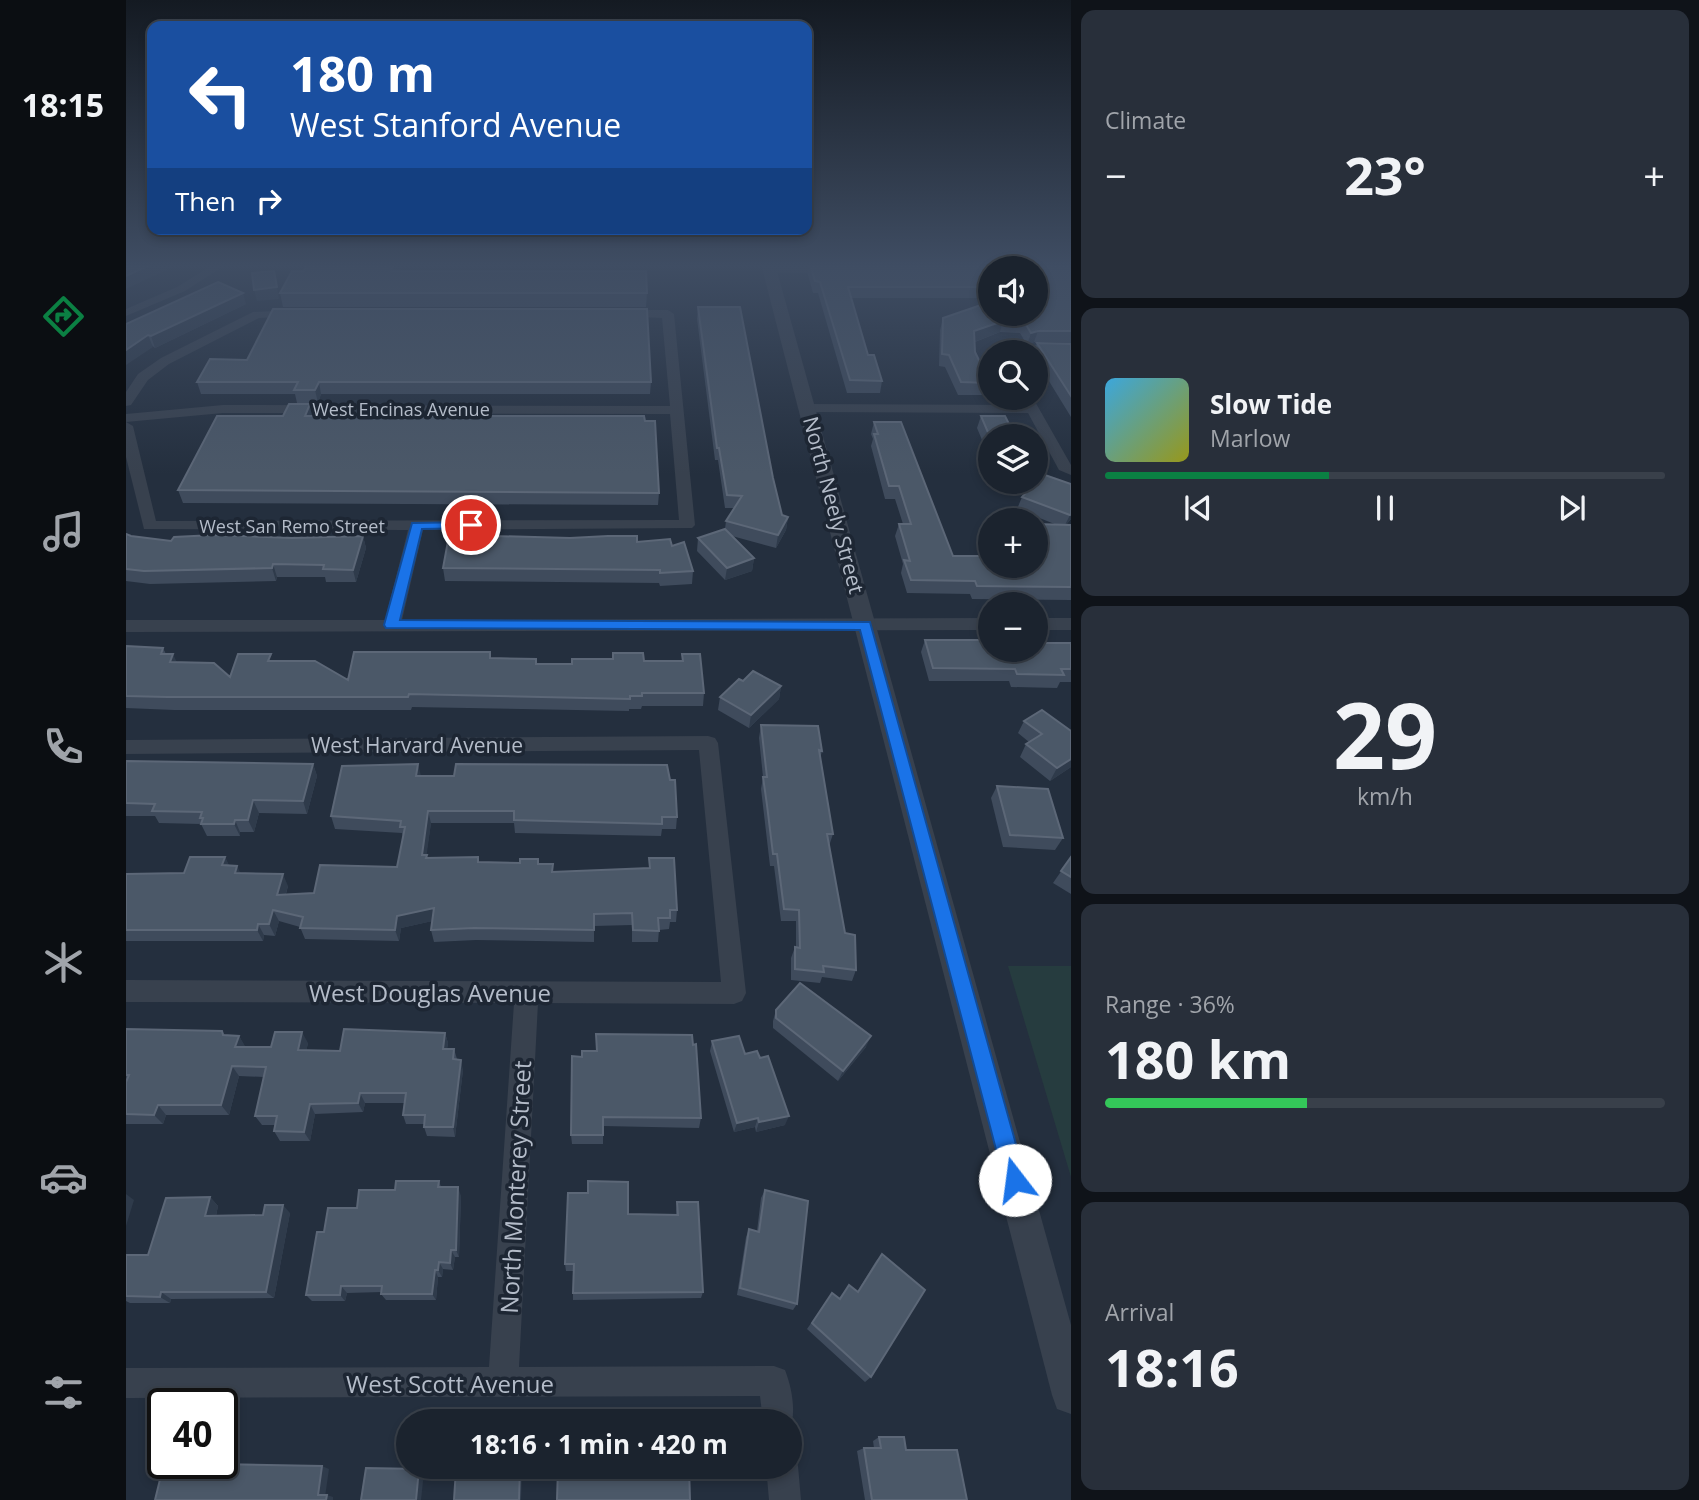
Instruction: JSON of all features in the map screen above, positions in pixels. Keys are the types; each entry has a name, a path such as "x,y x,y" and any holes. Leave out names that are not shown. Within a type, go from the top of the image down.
{"street":[{"path":"126,402 142,377 165,361 217,334"},
{"path":"670,334 687,525"},
{"name":"North Neely Street","path":"788,334 1071,1395"},
{"path":"1048,349 1071,349"},
{"path":"808,408 978,404"},
{"name":"West Encinas Avenue","path":"126,418 223,409 677,410"},
{"path":"1032,410 1064,467 1071,471"},
{"path":"126,426 132,471 149,526"},
{"name":"West San Remo Street","path":"149,526 687,525"},
{"path":"391,625 417,526"},
{"path":"126,626 978,624"},
{"path":"1048,624 1071,624"},
{"name":"West Harvard Avenue","path":"126,747 708,743 734,993"},
{"name":"West Douglas Avenue","path":"126,991 734,993"},
{"name":"North Monterey Street","path":"503,1383 527,992"},
{"name":"West Scott Avenue","path":"126,1383 774,1381 777,1409"},
{"path":"783,1479 785,1500"}],"green space":[{"path":"1008,966 1071,966 1071,1177"}],"building":[{"path":"126,334 155,334 148,335 126,350"},
{"path":"260,334 648,334 651,382 319,382 315,390 294,390 298,382 197,382 210,359 247,360"},
{"path":"702,334 745,334 773,478 782,515 788,517 778,535 726,521 742,496 727,495 717,448"},
{"path":"836,334 862,334 868,355 874,355 882,381 850,380"},
{"path":"943,334 974,334 978,383 961,382 949,355 942,354"},
{"path":"1048,343 1071,344 1071,396 1048,360"},
{"path":"289,404 310,404 305,416 644,416 645,421 655,421 659,493 178,490 217,416 283,416"},
{"path":"981,416 1005,416 1009,424 984,424"},
{"path":"874,422 901,422 953,556 978,556 978,578 1048,578 1048,524 1071,525 1071,587 977,586 975,581 911,580 904,560 910,561 899,524 911,524 899,486 889,486 874,434 878,434"},
{"path":"1048,476 1071,484 1071,514 1070,515 1022,497 1025,494 1048,494"},
{"path":"725,529 754,558 727,568 698,538"},
{"path":"126,534 171,541 174,537 214,535 292,538 363,536 353,570 323,569 324,565 273,564 272,568 144,571 126,569"},
{"path":"459,535 570,538 637,536 637,542 670,539 672,546 684,542 693,571 660,573 660,570 443,568 448,541 458,541"},
{"path":"925,640 978,640 978,662 1048,662 1048,643 1071,643 1071,669 1061,669 1064,675 1017,674 1015,669 933,668"},
{"path":"126,646 163,648 161,654 173,654 170,662 214,663 230,677 238,654 271,654 268,661 315,661 348,680 354,652 490,652 490,658 536,659 536,664 572,664 572,659 613,659 613,653 643,653 644,661 683,661 682,654 700,654 704,693 642,693 642,696 630,696 630,699 409,694 408,697 126,696"},
{"path":"753,671 781,686 751,715 720,697 739,679 743,681"},
{"path":"1042,710 1071,731 1071,759 1057,768 1026,744 1042,734 1024,721"},
{"path":"761,725 818,726 822,751 819,750 833,834 827,834 845,933 855,935 856,970 823,966 824,972 795,969 795,947 800,948 799,910 784,909 777,854 773,854 763,777 767,777"},
{"path":"126,761 313,764 303,801 253,800 248,820 235,820 234,824 201,824 202,812 152,811 155,804 126,803"},
{"path":"418,764 416,776 454,776 456,764 667,765 670,780 675,780 677,817 662,817 662,824 514,820 514,811 428,811 422,855 427,855 426,858 478,857 478,862 520,863 520,859 538,859 538,864 553,864 552,872 650,868 649,858 674,858 677,910 670,910 670,918 658,918 659,931 633,930 632,913 594,914 594,930 431,930 434,908 397,916 395,930 300,928 303,917 273,910 269,924 258,924 257,930 126,930 126,874 184,873 190,857 225,857 222,865 237,866 235,873 283,874 277,895 314,893 320,865 397,867 405,827 400,827 401,821 331,816 342,766"},
{"path":"997,786 1048,789 1063,838 1010,835"},
{"path":"1071,857 1071,877 1061,871"},
{"path":"800,983 871,1036 843,1071 776,1018 776,1010"},
{"path":"126,1029 222,1031 223,1035 239,1036 235,1047 271,1047 275,1032 302,1032 298,1050 340,1051 344,1029 445,1033 443,1049 454,1049 453,1059 461,1060 453,1127 424,1127 425,1115 403,1115 406,1093 360,1093 358,1103 310,1104 304,1132 274,1131 277,1116 255,1116 266,1067 232,1066 221,1105 158,1105 154,1115 126,1114 126,1082 129,1075 126,1075"},
{"path":"596,1034 692,1035 693,1045 696,1044 701,1118 603,1117 603,1135 571,1135 572,1056 582,1057 582,1051 597,1051"},
{"path":"739,1036 745,1054 757,1051 760,1058 768,1056 789,1116 759,1122 758,1118 737,1123 712,1041"},
{"path":"396,1181 439,1181 438,1187 458,1187 456,1250 451,1250 450,1263 439,1262 438,1270 435,1270 432,1294 381,1294 382,1286 341,1286 340,1295 306,1295 317,1232 324,1232 328,1208 357,1208 359,1190 395,1190"},
{"path":"588,1181 628,1182 628,1214 678,1215 677,1202 698,1202 703,1292 573,1293 574,1264 565,1264 568,1193 588,1193"},
{"path":"765,1190 808,1201 797,1304 740,1288 749,1229 759,1232"},
{"path":"210,1197 205,1216 263,1215 265,1205 283,1205 266,1292 161,1292 160,1297 126,1296 126,1255 148,1255 166,1198"},
{"path":"882,1254 925,1290 871,1377 812,1323 832,1293 840,1299 849,1285 858,1292"},
{"path":"879,1437 904,1437 906,1450 957,1450 967,1500 872,1500 864,1448 881,1448"},
{"path":"238,1464 322,1466 318,1495 327,1495 326,1500 155,1500 160,1479 238,1479"},
{"path":"366,1468 396,1469 396,1479 418,1479 416,1500 361,1500"},
{"path":"455,1479 520,1479 519,1500 454,1500"},
{"path":"558,1479 689,1479 690,1500 557,1500"}],"route":[{"path":"471,525 417,526 391,625 865,625 1015,1180"}]}
